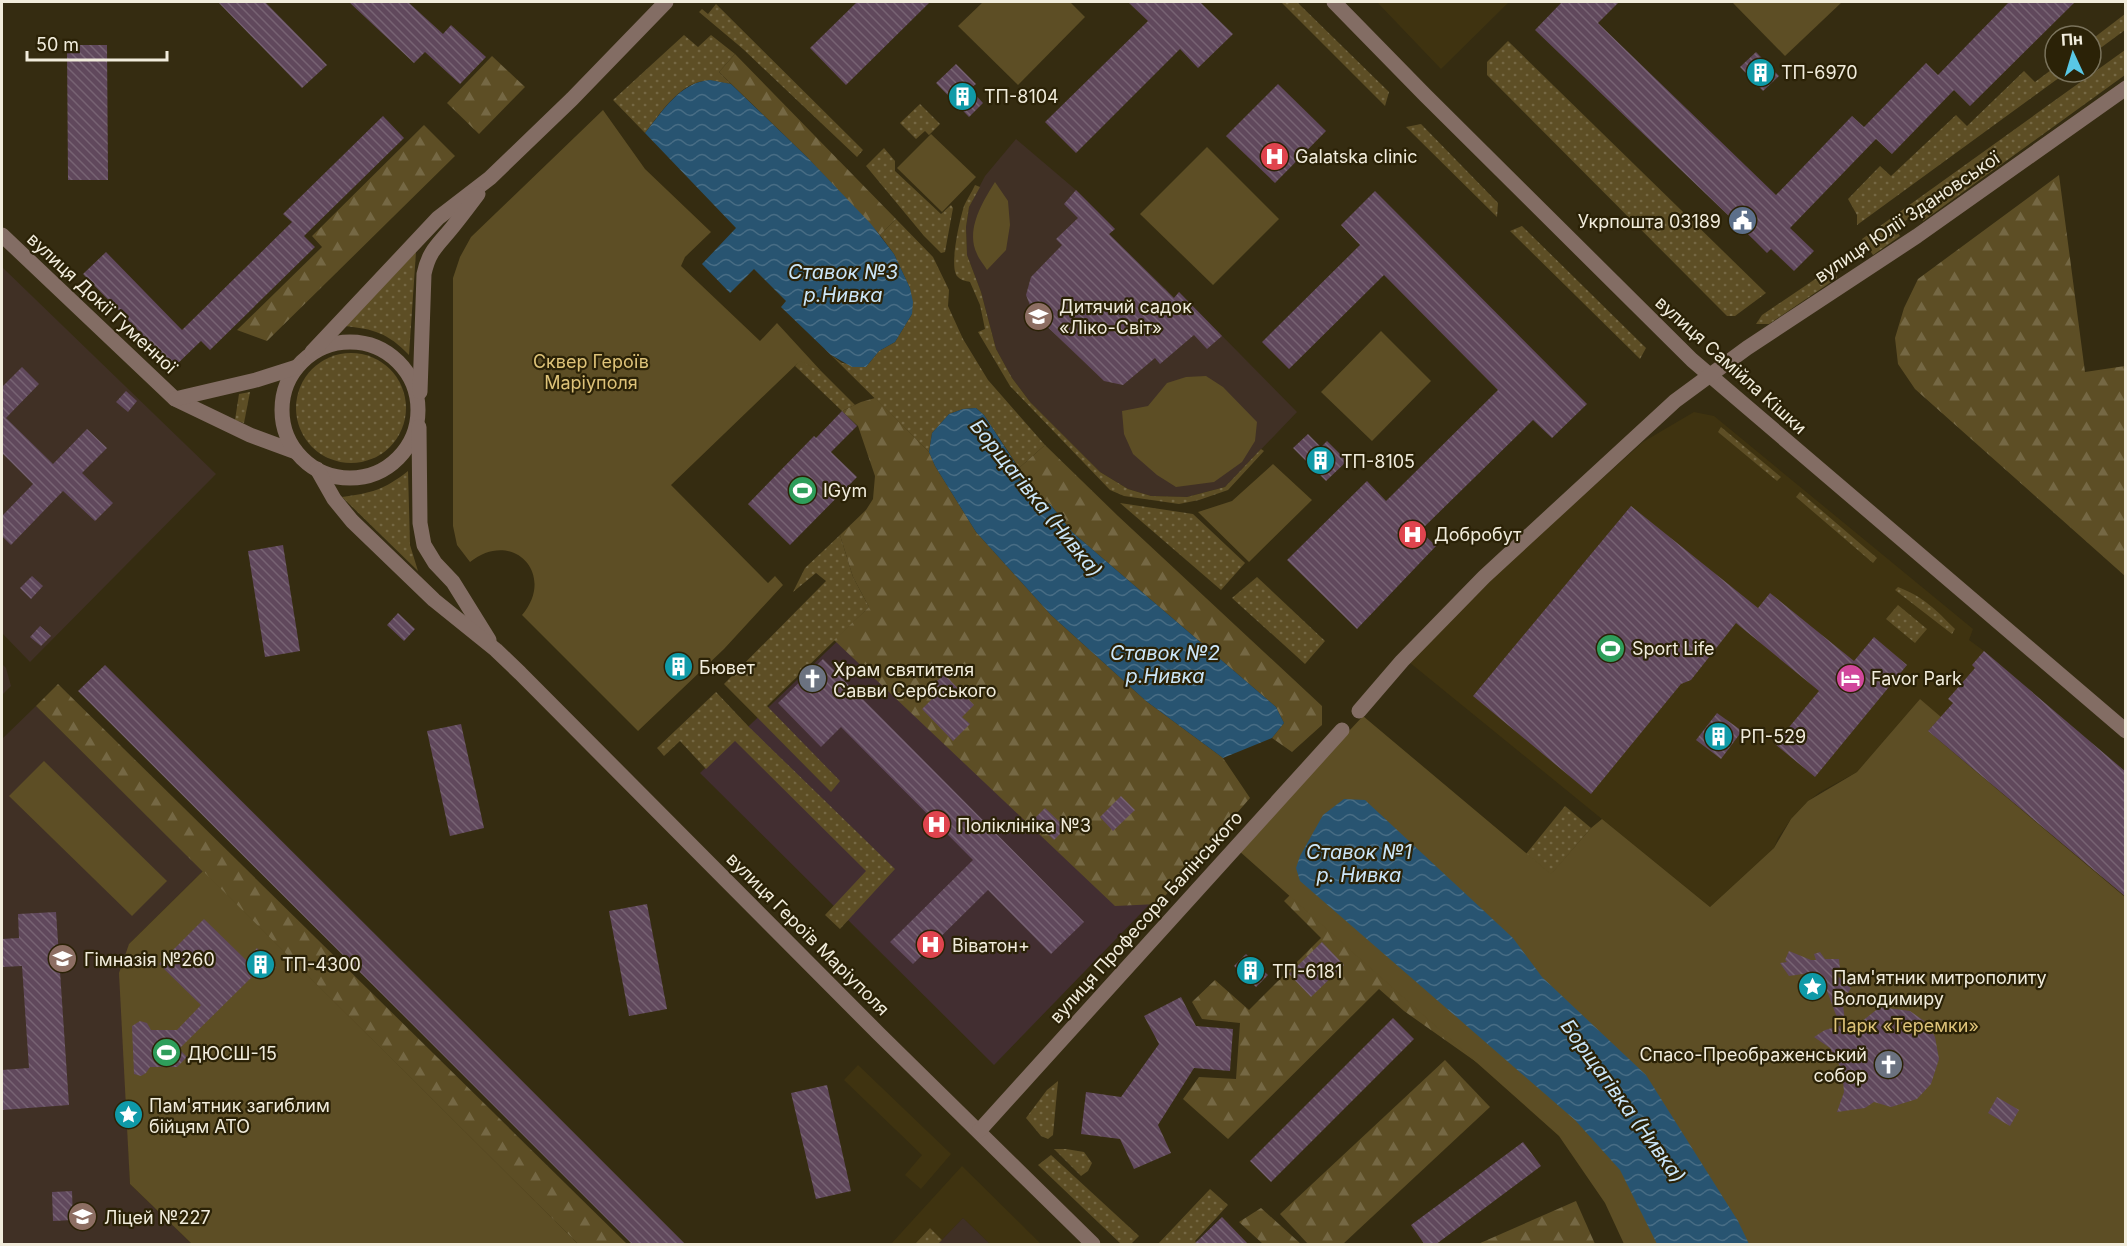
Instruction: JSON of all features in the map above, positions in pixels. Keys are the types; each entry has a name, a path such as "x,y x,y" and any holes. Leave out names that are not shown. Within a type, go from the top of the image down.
{"street":[{"path":"490,177 428,258 424,274 419,410 408,447 394,463 377,473 357,478 336,477 317,469 296,452 287,436 282,418 285,391 297,366 438,218 490,177 572,99 666,2"},
{"name":"вулиця Самійла Кішки","path":"1334,2 1708,375 2126,731"},
{"name":"вулиця Юлії Здановської","path":"1708,375 1917,236 2126,88"},
{"name":"вулиця Докії Гуменної","path":"2,235 175,399 249,435 296,452"},
{"path":"312,352 334,343 358,341 381,348 400,362 407,371 413,381 419,410"},
{"name":"вулиця Докії Гуменної","path":"175,399 256,380 297,366"},
{"path":"1359,711 1402,661 1484,577 1668,407 1708,375"},
{"name":"вулиця Героїв Маріуполя","path":"419,410 420,523 424,545 435,563 453,582 495,650"},
{"name":"вулиця Героїв Маріуполя","path":"317,469 334,499 352,520 434,600 495,650 611,762 823,977 1093,1245"},
{"name":"вулиця Професора Балінського","path":"979,1131 1342,730"}],"shaded area":[{"path":"1377,2 1509,2 1441,69"},
{"name":"Дитячий садок «Ліко-Світ»","path":"1016,139 1076,190 1115,229 1109,234 1116,241 1114,340 1165,288 1173,299 1179,292 1297,412 1225,487 1187,497 1151,496 1128,489 1100,472 1030,402 1012,378 996,349 981,292 967,255 966,227 969,207 985,176"},
{"path":"2,267 216,474 30,662 2,633"},
{"path":"1694,412 1714,416 1973,629 1969,640 2125,772 2125,897 1928,731 1920,699 1857,772 1820,792 1806,803 1791,819 1774,848 1710,907 1409,662 1498,572 1643,442"},
{"name":"Поліклініка №3","path":"877,603 1176,877 994,1065 700,773"},
{"path":"2,664 6,668 11,686 2,695"},
{"name":"Гімназія №260","path":"36,706 203,871 129,944 130,1184 192,1244 2,1244 2,739"},
{"path":"858,1065 951,1154 921,1189 905,1175 922,1155 844,1080"},
{"path":"962,1166 1041,1244 990,1244 963,1218 942,1240 930,1228 915,1244 891,1244"},
{"path":"963,1218 990,1244 938,1244"}],"green space":[{"path":"983,2 1070,2 1085,17 1018,85 958,26"},
{"path":"1281,2 1297,2 1389,92 1385,106"},
{"path":"1732,2 1842,2 1785,56"},
{"path":"716,4 863,150 857,157 743,49 699,12 702,9 708,14"},
{"path":"2125,14 2125,30 2103,46 2103,31"},
{"path":"684,35 698,47 711,35 735,54 719,72 731,84 713,81 694,83 670,102 645,133 613,100"},
{"path":"1508,41 1766,293 1735,316 1727,316 1487,75 1487,62"},
{"path":"2125,50 2125,75 1923,221 1917,213 1895,228 1900,236 1873,255 1862,239 2078,84 2103,84 2103,66"},
{"path":"735,54 896,219 880,235 807,157 719,72"},
{"path":"492,56 525,87 479,134 447,103"},
{"path":"2024,71 2035,82 2043,76 2043,84 2051,84 1857,225 1857,215 1848,199 1880,166 1891,176 1956,115 1967,126"},
{"path":"920,104 940,124 929,135 925,131 916,139 900,123"},
{"name":"Сквер Героїв Маріуполя","path":"603,110 645,169 711,232 685,257 681,266 760,341 777,323 821,371 800,361 671,485 768,583 775,576 783,585 724,649 638,731 522,615 532,600 535,585 532,571 525,560 514,553 501,550 486,553 470,562 457,545 453,526 453,278 460,257 471,237"},
{"path":"1421,124 1498,203 1497,217 1406,127"},
{"path":"424,125 455,156 267,341 237,330 322,247 312,236"},
{"path":"931,134 976,177 942,212 897,168"},
{"path":"1207,147 1279,219 1213,285 1140,214"},
{"path":"884,148 895,161 895,171 941,214 951,205 953,208 945,252 941,253 924,236 866,166"},
{"path":"2059,175 2085,372 2125,366 2125,576 1915,389 1898,364 1895,338 1904,308 1918,279"},
{"path":"995,182 1008,201 1010,225 1006,250 987,270 977,254 973,235 977,216"},
{"path":"975,185 980,187 969,207 966,227 967,255 981,292 996,349 1012,378 1030,402 1100,472 1128,489 1151,496 1187,497 1225,487 1261,449 1264,451 1228,490 1179,504 1124,496 1110,490 1010,386 978,332 985,329 980,305 970,282 957,276 955,271 956,242 960,221 964,206"},
{"path":"896,219 933,257 949,290 948,306 963,339 988,380 1045,445 1019,468 984,415 976,408 963,409 949,414 932,433 929,452 831,355 842,363 866,367 879,351 895,342 912,314 910,288 894,254 880,235"},
{"path":"1522,226 1646,348 1640,359 1510,231"},
{"path":"416,252 409,355 380,333 344,326"},
{"path":"1833,267 1837,278 1769,324 1756,324 1762,315"},
{"path":"1381,331 1431,381 1372,441 1321,392"},
{"path":"351,353 372,357 390,369 402,387 406,408 402,429 390,447 372,459 351,463 330,459 312,447 300,429 296,408 300,387 312,369 330,357"},
{"path":"800,360 821,371 855,405 842,411 795,366"},
{"path":"1206,376 1223,387 1257,422 1255,441 1242,462 1214,482 1176,487 1157,475 1133,454 1124,434 1122,411 1148,406 1167,383 1186,377"},
{"path":"250,392 244,423 235,420 239,394"},
{"path":"875,398 929,452 935,466 976,532 1051,615 1146,701 1223,758 1250,798 1158,904 1115,906 834,640 869,607 853,577 840,535 866,510 873,499 875,476 858,426 842,411"},
{"path":"1721,427 1781,477 1777,481 1718,432"},
{"path":"1045,445 1322,706 1322,725 1292,752 1272,738 1284,723 1276,707 1072,532 1050,504 1040,501 1019,468"},
{"path":"1273,464 1312,500 1249,562 1198,512 1232,501"},
{"path":"408,471 410,545 418,571 342,497 377,490 392,483"},
{"path":"1800,492 1877,558 1873,563 1796,497"},
{"path":"1120,503 1193,514 1245,563 1221,590"},
{"path":"840,535 853,577 869,607 767,706 840,781 831,792 724,684 826,581 816,573 793,592 805,568"},
{"path":"1257,577 1325,641 1305,664 1232,598"},
{"path":"1898,587 1915,595 1935,610 1955,629 1952,634 1895,590"},
{"path":"1898,605 1927,629 1915,643 1886,619"},
{"path":"58,684 627,1244 578,1244 36,706"},
{"path":"716,692 895,869 840,929 825,915 866,871 735,741 706,769 680,741 664,756 657,748"},
{"name":"Парк «Теремки»","path":"1920,699 1941,717 1928,731 2125,897 2125,1244 1624,1244 1605,1203 1559,1136 1238,850 1363,716 1551,874 1591,828 1602,819 1710,907 1774,848 1791,819 1808,801 1857,772"},
{"path":"44,761 167,881 132,916 9,796"},
{"path":"1565,806 1591,828 1551,875 1526,854"},
{"path":"203,871 578,1244 192,1244 130,1184 119,973 129,944"},
{"path":"1298,887 1414,986 1593,1151 1618,1178 1651,1244 1632,1244 1610,1198 1563,1131 1523,1095 1404,1011 1379,989 1228,1139 1183,1099 1199,1077 1236,1079 1240,1023 1202,1019 1192,1002 1215,980 1249,1010 1321,938 1284,901"},
{"path":"1445,1060 1490,1107 1343,1244 1308,1244 1280,1214"},
{"path":"1058,1081 1053,1135 1048,1139 1041,1136 1026,1118 1047,1090"},
{"path":"1054,1149 1084,1152 1092,1163 1088,1171 1081,1176"},
{"path":"1051,1155 1139,1236 1131,1244 1121,1244 1038,1165"},
{"path":"1210,1189 1228,1205 1195,1241 1198,1244 1158,1244"},
{"path":"1576,1201 1595,1244 1478,1244"},
{"path":"1261,1208 1301,1244 1263,1244 1239,1222"},
{"path":"930,1228 942,1240 938,1244 915,1244"}],"water":[{"name":"Ставок №3 р.Нивка","path":"710,80 731,84 807,157 871,224 894,254 910,288 913,302 912,314 895,342 879,351 866,367 852,367 831,355 781,307 786,301 754,269 730,293 702,264 736,228 645,133 681,92 699,82"},
{"name":"Ставок №2 р.Нивка","path":"976,408 984,415 1040,501 1050,504 1072,532 1276,707 1284,723 1272,738 1223,758 1146,701 1051,615 976,532 935,466 929,452 932,433 949,414 963,409"},
{"name":"Ставок №1 р. Нивка","path":"1344,799 1365,800 1513,938 1542,977 1646,1075 1738,1221 1749,1244 1657,1244 1620,1170 1575,1120 1300,881 1296,868 1300,856 1323,815"}],"building":[{"path":"218,2 265,2 327,65 302,88"},
{"path":"349,2 408,2 443,34 451,25 486,57 460,84 425,52 414,63"},
{"path":"857,2 930,2 846,85 810,48"},
{"path":"1128,2 1200,2 1233,34 1198,68 1180,49 1076,153 1045,122 1148,21"},
{"path":"1562,2 1619,2 1598,23 1776,195 1852,116 1864,127 1926,63 1938,75 2009,2 2075,2 2053,24 2043,24 2043,34 1970,106 1954,90 1892,154 1876,139 1790,228 1814,251 1794,271 1771,249 1767,253 1535,30"},
{"path":"67,45 107,45 108,180 68,180"},
{"name":"ТП-6970","path":"1756,52 1779,76 1763,91 1740,67"},
{"name":"ТП-8104","path":"956,64 976,84 970,89 983,103 969,117 936,83"},
{"path":"1278,84 1326,131 1275,183 1226,136"},
{"path":"383,116 404,138 304,236 315,247 210,350 201,341 174,367 83,274 106,252 182,330 292,222 283,214"},
{"path":"1076,190 1115,229 1109,234 1174,298 1179,292 1222,336 1207,349 1194,335 1160,364 1155,358 1123,385 1104,381 1033,313 1026,295 1031,277 1062,245 1056,239 1078,218 1064,204"},
{"path":"1375,191 1587,404 1552,438 1533,420 1420,531 1436,546 1357,629 1287,560 1367,481 1386,501 1498,390 1384,275 1289,369 1262,342 1360,245 1341,225"},
{"path":"22,367 39,384 6,418 53,464 87,429 107,448 82,473 113,503 95,521 63,491 11,545 2,536 2,516 33,484 2,453 2,387"},
{"path":"126,391 137,401 128,412 116,402"},
{"path":"842,411 857,426 831,452 857,477 790,545 748,504 814,436 816,438"},
{"name":"ТП-8105","path":"1308,434 1321,447 1327,441 1347,461 1326,481 1293,448"},
{"path":"1631,506 1758,608 1770,593 1854,661 1874,637 1907,665 1815,777 1775,744 1819,691 1736,623 1691,680 1681,684 1591,794 1473,696"},
{"path":"283,545 300,651 265,657 248,551"},
{"path":"32,576 43,586 31,599 20,588"},
{"path":"398,613 415,629 404,641 387,625"},
{"path":"40,626 51,636 41,646 30,637"},
{"path":"1984,651 2126,772 2126,897 1928,731 1953,703 1948,699 1975,668 1972,665"},
{"name":"Бювет","path":"678,655 686,658 689,666 686,674 678,677 670,674 667,666 670,658"},
{"path":"823,659 1084,922 1051,954 988,890 913,964 890,942 973,860 841,727 821,747 778,703"},
{"path":"105,665 686,1245 633,1245 78,691"},
{"path":"944,674 974,705 962,717 970,724 953,741 922,709 935,696 929,689"},
{"name":"РП-529","path":"1717,713 1742,731 1721,759 1696,740"},
{"path":"461,724 484,828 450,836 427,731"},
{"path":"1121,796 1135,810 1113,831 1100,817"},
{"path":"1045,808 1066,828 1054,840 1033,820"},
{"path":"647,904 667,1009 629,1016 609,911"},
{"path":"56,912 69,1105 2,1110 2,1070 29,1068 22,966 2,967 2,939 19,938 18,914"},
{"path":"204,919 246,960 257,948 276,967 264,979 257,972 179,1049 187,1057 177,1067 150,1067 141,1076 134,1074 132,1026 140,1021 147,1023 151,1030 177,1030 201,1005 159,964"},
{"path":"1322,942 1344,965 1311,997 1289,974"},
{"path":"1789,951 1811,960 1816,960 1814,954 1820,952 1825,959 1839,959 1840,969 1831,970 1851,988 1848,993 1841,989 1845,1021 1839,1023 1823,980 1810,973 1789,976 1780,963 1787,962 1785,960"},
{"name":"ТП-6181","path":"1246,954 1268,975 1256,987 1234,966"},
{"path":"1181,997 1196,1026 1233,1029 1230,1071 1194,1068 1158,1125 1171,1153 1134,1169 1120,1139 1081,1134 1086,1092 1121,1097 1159,1044 1144,1016"},
{"name":"Спасо-Преображенський собор","path":"1880,1007 1910,1011 1927,1023 1935,1037 1939,1059 1931,1084 1917,1099 1891,1107 1874,1102 1865,1108 1837,1112 1844,1092 1842,1070 1830,1048 1814,1037 1825,1030 1839,1026 1846,1026 1847,1033"},
{"path":"1393,1018 1414,1039 1271,1182 1250,1161"},
{"path":"827,1085 851,1191 816,1199 791,1093"},
{"path":"1997,1097 2019,1110 2010,1126 1988,1113"},
{"path":"1523,1142 1541,1166 1435,1245 1425,1245 1411,1225"},
{"path":"72,1191 73,1220 53,1221 52,1192"},
{"path":"1222,1217 1249,1245 1193,1245"}],"place":[{"name":"ТП-6970","path":"1760,72"},
{"name":"ТП-8104","path":"963,96"},
{"name":"Galatska clinic","path":"1274,156"},
{"name":"Укрпошта 03189","path":"1742,221"},
{"name":"Дитячий садок «Ліко-Світ»","path":"1038,316"},
{"name":"ТП-8105","path":"1320,461"},
{"name":"IGym","path":"802,490"},
{"name":"Добробут","path":"1413,534"},
{"name":"Sport Life","path":"1611,648"},
{"name":"Бювет","path":"678,667"},
{"name":"Favor Park","path":"1850,678"},
{"name":"Храм святителя Савви Сербського","path":"812,679"},
{"name":"РП-529","path":"1719,736"},
{"name":"Поліклініка №3","path":"936,825"},
{"name":"Віватон+","path":"931,945"},
{"name":"Гімназія №260","path":"63,959"},
{"name":"ТП-4300","path":"261,964"},
{"name":"ТП-6181","path":"1251,971"},
{"name":"Пам'ятник митрополиту Володимиру","path":"1812,987"},
{"name":"ДЮСШ-15","path":"166,1053"},
{"name":"Спасо-Преображенський собор","path":"1888,1064"},
{"name":"Пам'ятник загиблим бійцям АТО","path":"128,1115"},
{"name":"Ліцей №227","path":"83,1217"}],"water label":[{"name":"Борщагівка (Нивка)","path":"1036,498"},
{"name":"Борщагівка (Нивка)","path":"1623,1101"}]}
